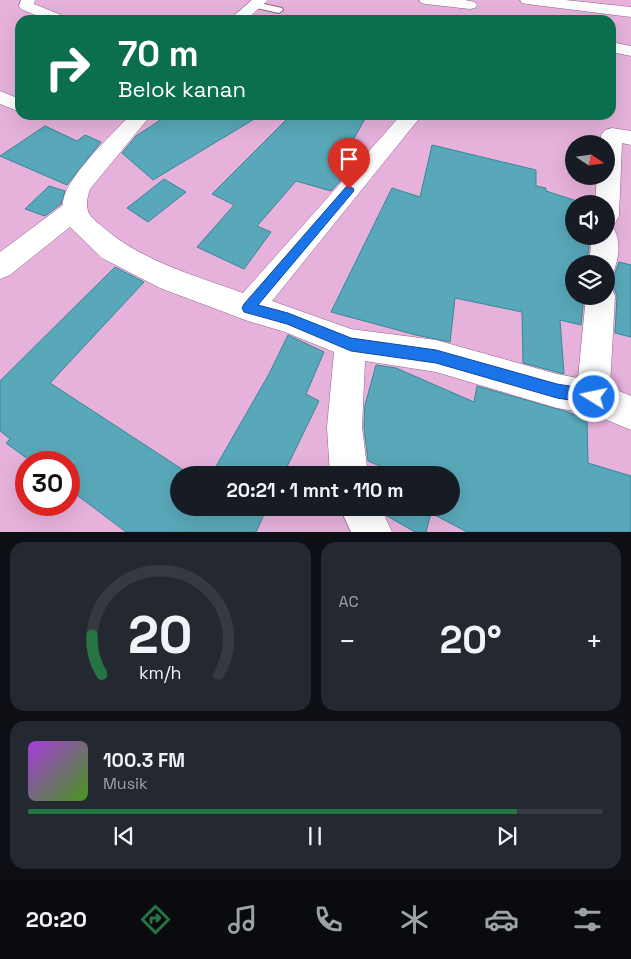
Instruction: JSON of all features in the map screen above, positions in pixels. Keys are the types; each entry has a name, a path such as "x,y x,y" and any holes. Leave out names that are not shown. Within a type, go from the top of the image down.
{"street":[{"path":"28,0 26,6 48,15"},
{"path":"426,0 471,12"},
{"path":"527,0 631,12"},
{"path":"243,15 258,3"},
{"path":"616,48 631,51"},
{"path":"0,98 15,104"},
{"path":"137,120 80,186 75,198 75,209 81,223 111,250 170,279 248,308 288,319 351,344 436,356 557,391 594,397 631,413"},
{"path":"248,308 408,120"},
{"path":"608,195 615,130"},
{"path":"0,267 75,209"},
{"path":"594,397 600,305"},
{"path":"347,466 345,425 351,344"},
{"path":"364,516 372,532"}],"lane":[{"path":"258,3 279,10"}],"building":[{"path":"160,120 253,120 153,180 122,153 136,136"},
{"path":"286,120 364,120 341,162 354,166 331,191 296,181 257,226 271,232 244,269 197,247 234,205 212,194"},
{"path":"45,126 77,141 85,135 101,142 67,185 0,156"},
{"path":"432,145 536,170 536,186 546,188 546,191 565,197 565,245 589,245 588,255 565,255 565,305 583,305 581,325 560,320 564,374 523,363 522,312 455,298 450,342 416,335 331,312 392,188 420,197"},
{"path":"164,179 186,192 148,222 127,208"},
{"path":"49,186 65,191 61,204 45,216 25,209"},
{"path":"619,262 631,265 631,337 615,333 617,296 615,291 615,273"},
{"path":"115,267 144,282 50,383 177,466 170,466 170,516 263,516 256,532 126,532 80,497 80,451 17,451 6,443 10,439 0,431 0,381"},
{"path":"288,335 324,352 306,394 319,401 287,466 216,466 269,374"},
{"path":"376,365 396,368 474,402 477,386 568,412 587,420 588,463 631,476 631,532 467,532 437,516 460,516 460,466 380,466 368,461 364,427 365,405"},
{"path":"387,516 430,516 426,532 415,532"}],"route":[{"path":"349,189 248,308 288,319 351,344 436,356 557,391 594,397"}]}
